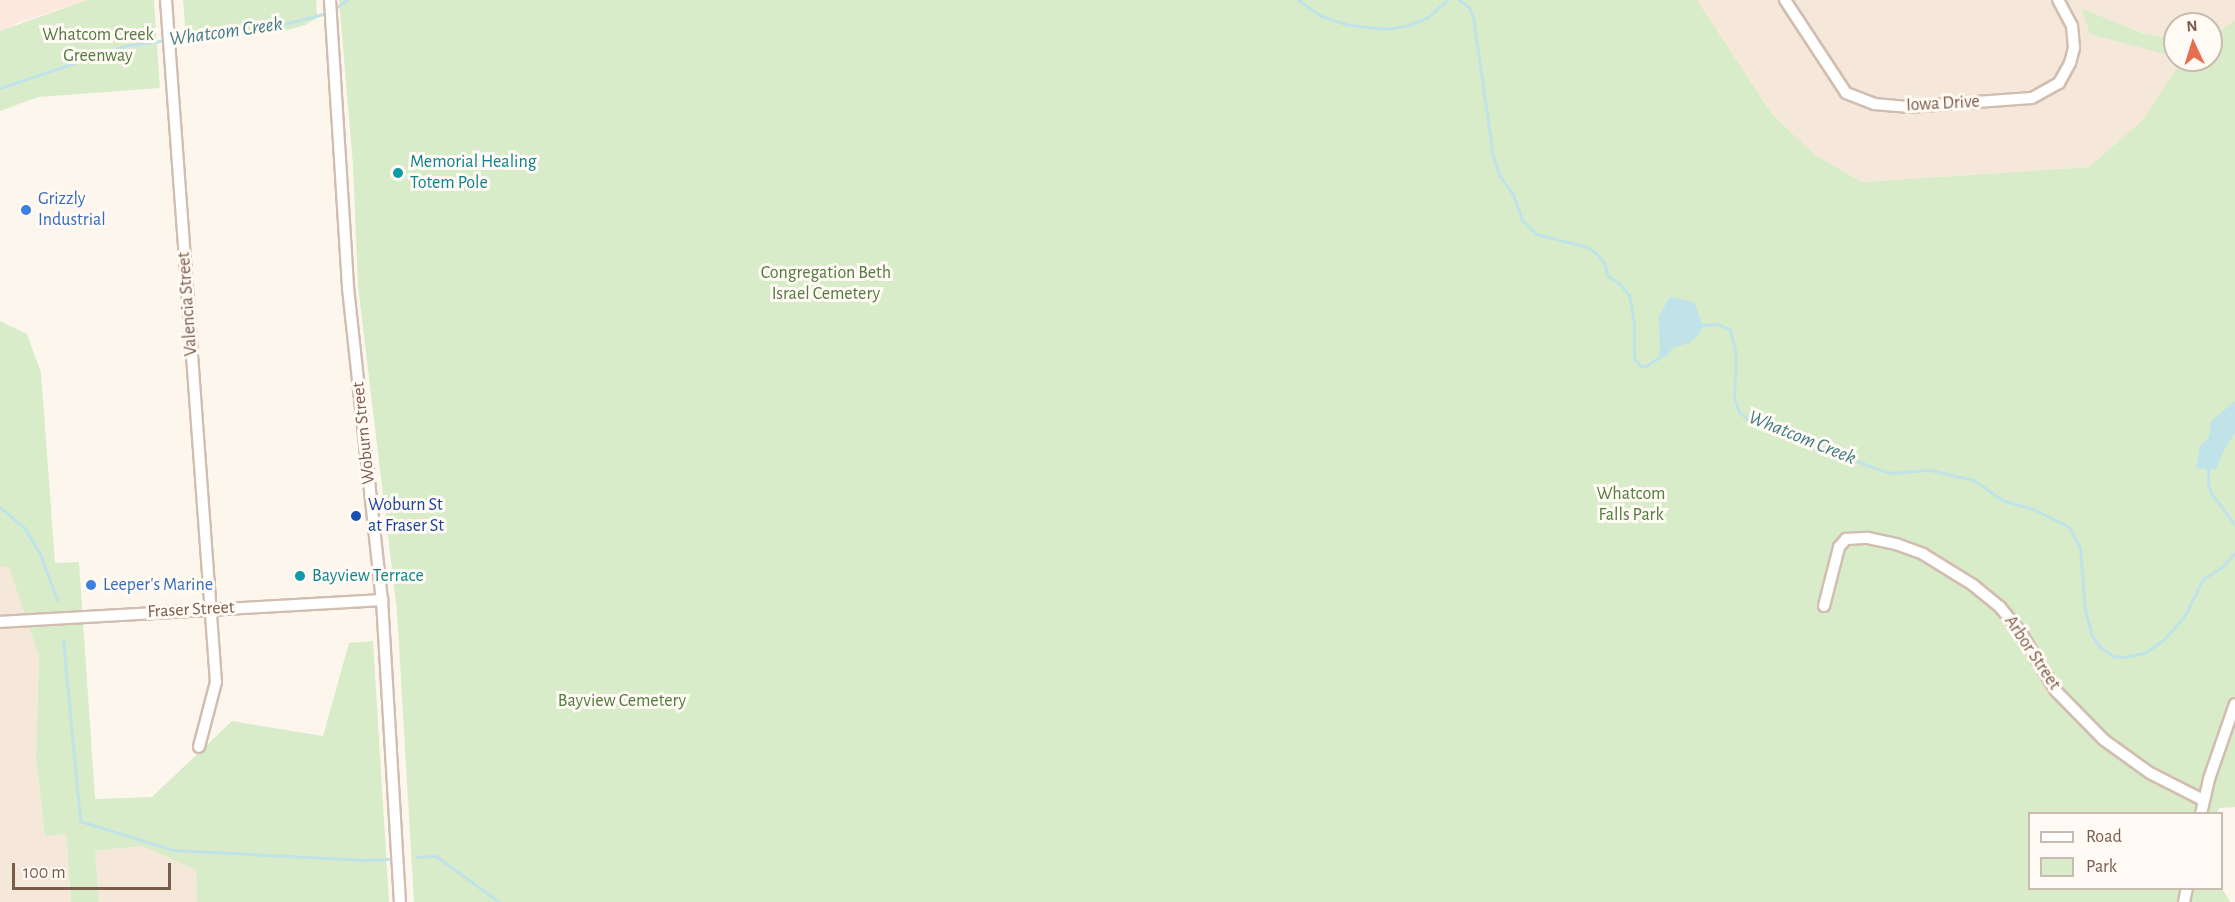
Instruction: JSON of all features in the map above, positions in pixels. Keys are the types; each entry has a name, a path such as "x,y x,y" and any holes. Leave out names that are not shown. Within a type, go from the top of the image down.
{"street":[{"name":"Woburn Street","path":"330,0 348,288 382,600 399,902"},
{"name":"Iowa Drive","path":"1785,0 1846,93 1874,104 1906,107 2032,98 2059,83 2070,63 2074,48 2072,26 2058,0"},
{"name":"Valencia Street","path":"167,3 213,608 216,681 199,747"},
{"name":"Arbor Street","path":"1824,606 1839,547 1846,539 1868,538 1896,544 1923,554 1973,585 2000,607 2021,633 2043,673 2056,691 2104,740 2151,774 2203,800"},
{"name":"Fraser Street","path":"0,622 382,600"},
{"path":"2201,812 2203,800 2235,704"}],"shaded area":[{"path":"0,0 87,0 15,24 0,60"},
{"path":"1697,0 2235,0 2235,20 2223,28 2223,12 2163,12 2163,37 2142,33 2081,8 2163,51 2163,72 2174,72 2143,121 2089,167 1862,182 1815,155 1772,114"},
{"path":"0,566 9,568 39,657 36,758 45,835 66,834 71,902 0,902"},
{"path":"143,846 196,870 197,902 99,902 95,851"}],"green space":[{"name":"Whatcom Creek Greenway","path":"87,0 154,0 160,88 38,97 0,111 0,31"},
{"name":"Whatcom Creek Greenway","path":"183,0 316,0 317,18 305,25 277,33 186,36"},
{"name":"Whatcom Falls Park","path":"339,0 1697,0 1772,114 1815,155 1862,182 2089,167 2143,120 2174,72 2223,72 2223,28 2235,20 2235,807 2219,808 2218,812 2028,812 2028,890 2223,890 2230,902 414,902 397,611 358,286 353,165"},
{"path":"2081,8 2142,33 2163,37 2163,54 2090,34"},
{"path":"0,321 27,334 41,373 55,563 79,562 95,799 152,797 232,721 323,736 349,643 373,641 389,902 197,902 196,870 142,846 95,851 99,902 71,902 66,834 45,836 36,758 39,657 9,568 0,566"}],"water":[{"path":"1670,297 1694,302 1703,325 1700,333 1690,343 1674,347 1666,356 1660,357 1659,316"},
{"path":"2235,401 2235,432 2216,470 2196,468 2200,446 2209,437 2211,421"}],"waterway":[{"name":"Whatcom Creek","path":"333,10 347,0"},
{"name":"Whatcom Creek","path":"1298,0 1321,16 1349,25 1385,29 1409,25 1428,17 1447,0"},
{"name":"Whatcom Creek","path":"1459,0 1469,7 1473,17 1493,156 1499,175 1513,194 1522,220 1536,234 1587,247 1596,253 1604,263 1608,276 1620,284 1629,295 1634,322 1634,359 1641,366 1646,366 1661,356"},
{"name":"Whatcom Creek","path":"0,88 128,45 268,28 327,13"},
{"name":"Whatcom Creek","path":"1701,325 1718,324 1730,330 1736,354 1734,398 1739,412 1750,421 1883,471 1893,473 1930,470 1973,480 2004,501 2033,509 2069,527 2080,548 2085,610 2092,636 2100,647 2113,656 2124,657 2145,653 2163,640 2184,617 2203,579 2222,567 2235,553"},
{"name":"Whatcom Creek","path":"2208,465 2208,484 2211,493 2235,525"},
{"path":"0,507 25,529 40,554 57,600"},
{"path":"63,640 80,821 173,850 361,860 388,859"},
{"path":"417,857 436,856 499,902"}],"place":[{"name":"Memorial Healing Totem Pole","path":"398,173"},
{"name":"Grizzly Industrial","path":"26,210"},
{"name":"Woburn St at Fraser St","path":"356,516"},
{"name":"Bayview Terrace","path":"300,576"},
{"name":"Leeper's Marine","path":"91,585"}],"park label":[{"name":"Congregation Beth Israel Cemetery","path":"826,284"},
{"name":"Bayview Cemetery","path":"622,701"}]}
